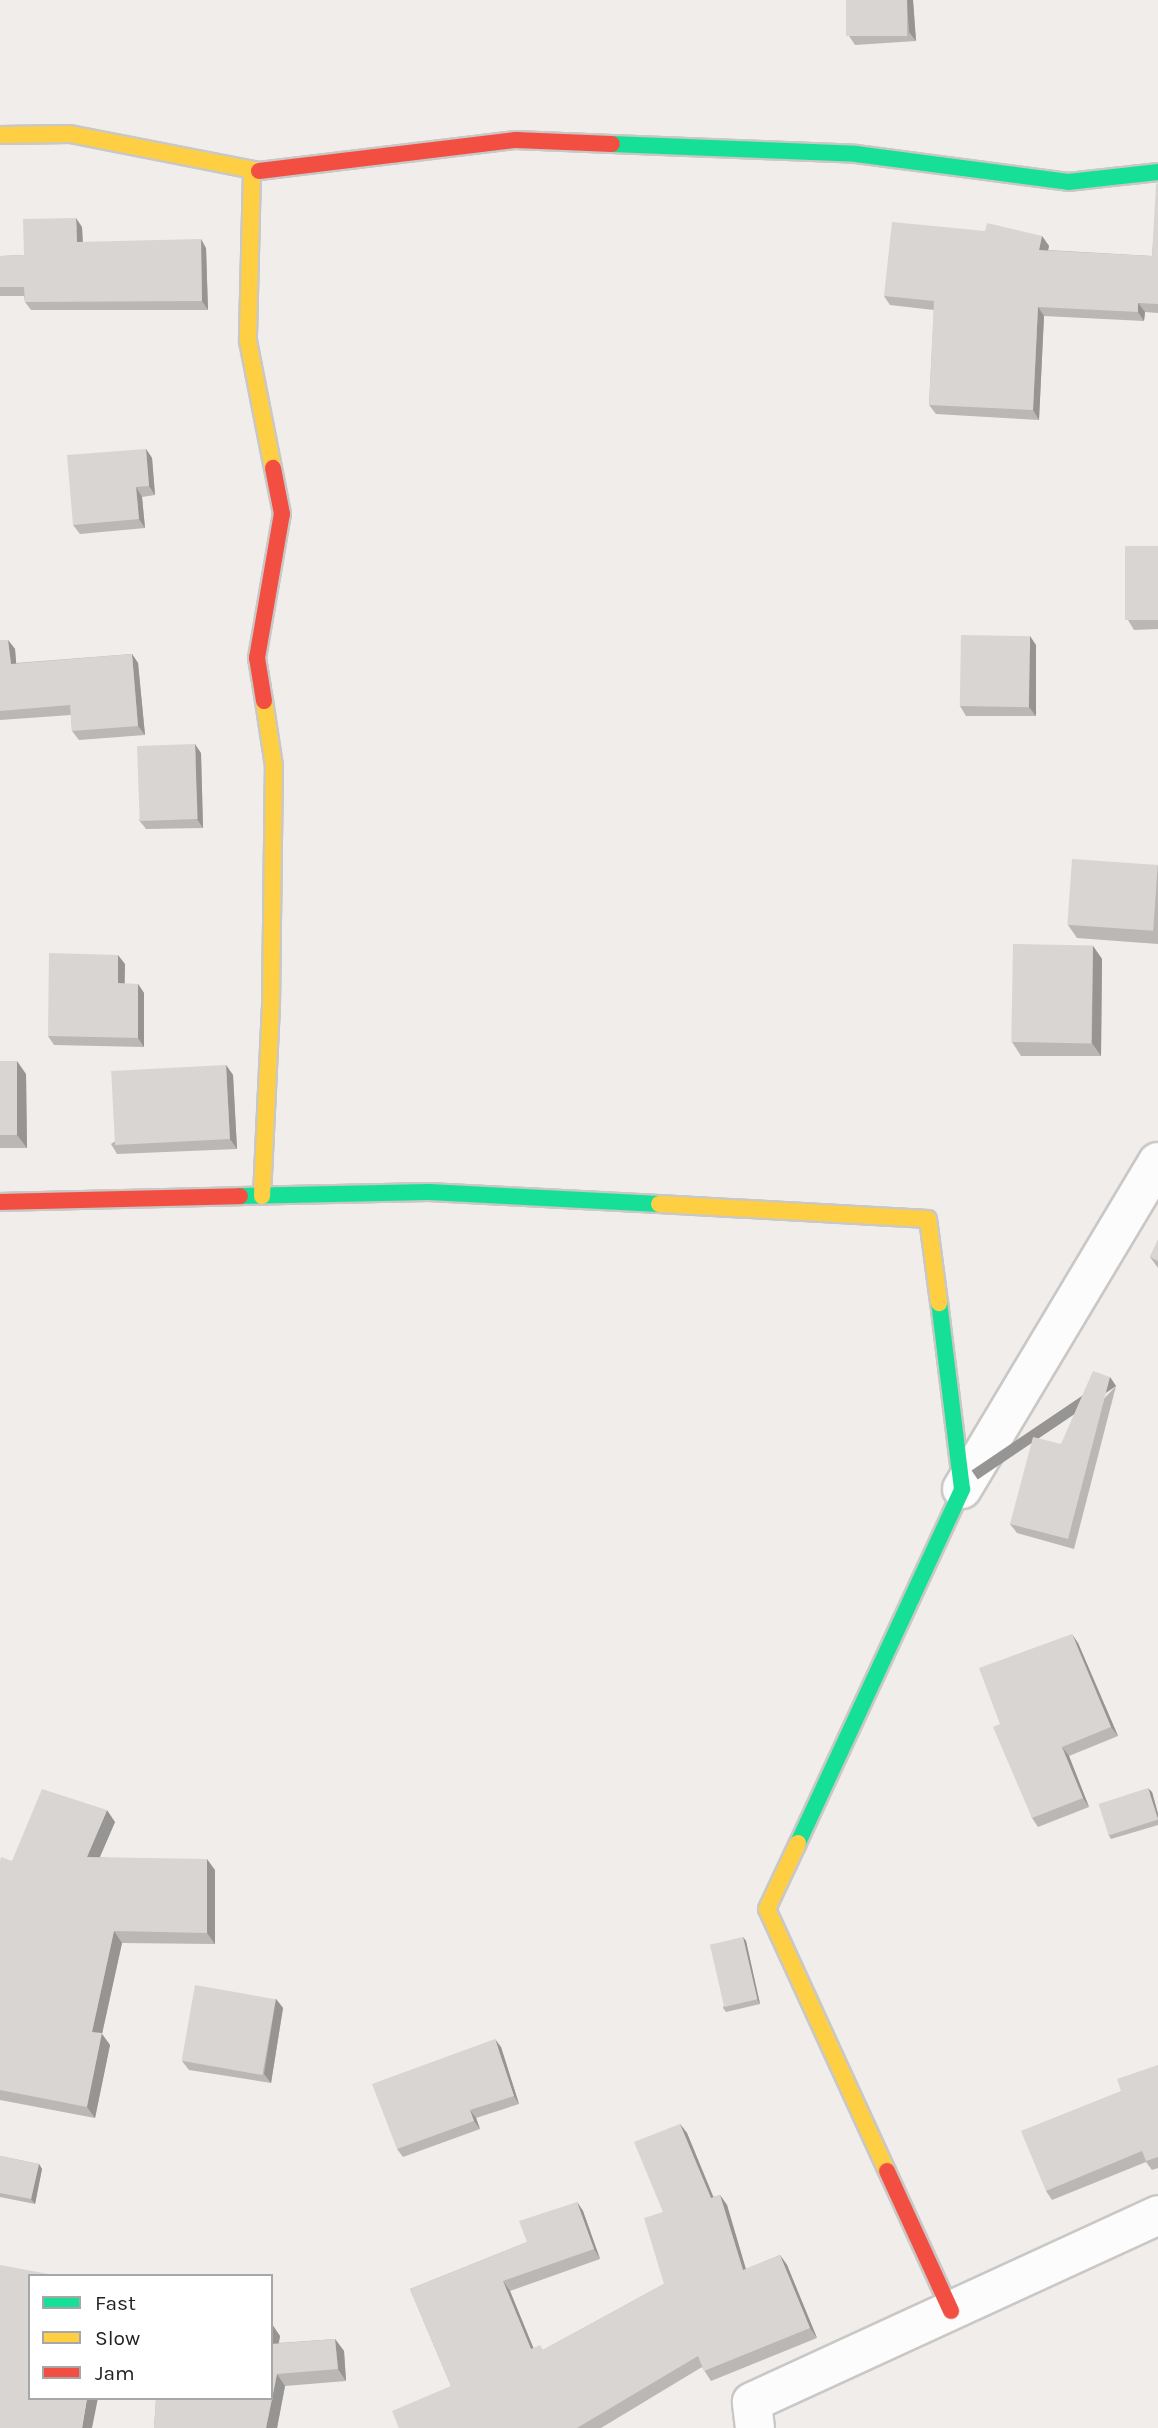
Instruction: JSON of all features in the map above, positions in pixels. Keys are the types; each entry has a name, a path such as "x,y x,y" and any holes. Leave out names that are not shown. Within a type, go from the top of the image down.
{"street":[{"path":"0,135 70,134 252,172 516,140 856,154 1068,182 1158,172"},
{"path":"252,172 248,341 282,514 257,659 274,766 271,1005 262,1196"},
{"path":"951,2311 767,1909 962,1489 1158,1162"},
{"path":"0,1202 429,1192 929,1219 962,1489"},
{"path":"755,2428 752,2402 1158,2215"}],"building":[{"path":"846,0 907,0 907,36 846,36"},
{"path":"1158,183 1158,304 1138,303 1138,312 1038,307 1033,410 929,405 934,301 884,296 892,222 985,231 987,223 1042,236 1039,250 1152,256"},
{"path":"76,218 77,242 201,239 202,301 25,302 24,287 0,287 0,256 24,255 23,219"},
{"path":"146,449 149,486 136,487 139,519 73,525 67,455"},
{"path":"1125,546 1158,546 1158,620 1125,620"},
{"path":"961,635 1030,636 1029,707 960,706"},
{"path":"0,640 8,640 11,664 132,654 138,726 72,731 70,705 0,711"},
{"path":"195,744 198,819 140,821 137,746"},
{"path":"1072,859 1158,865 1153,931 1067,925"},
{"path":"1013,944 1093,945 1091,1043 1011,1042"},
{"path":"49,953 118,955 118,983 138,984 138,1038 48,1036"},
{"path":"0,1061 17,1061 17,1135 0,1135"},
{"path":"226,1065 230,1139 115,1145 111,1071"},
{"path":"1158,1240 1158,1261 1150,1257"},
{"path":"1093,1371 1110,1377 1068,1539 1010,1524 1033,1437 1061,1444"},
{"path":"1072,1634 1111,1727 1062,1747 1083,1798 1032,1818 993,1727 1000,1724 979,1668"},
{"path":"1148,1788 1158,1819 1109,1835 1099,1804"},
{"path":"42,1789 107,1810 87,1857 207,1859 207,1933 114,1931 92,2032 102,2033 87,2107 0,2090 0,1861 1,1857 12,1861"},
{"path":"743,1937 757,1999 724,2007 710,1945"},
{"path":"195,1985 276,1999 262,2075 182,2061"},
{"path":"495,2039 514,2096 470,2110 474,2121 397,2149 372,2084"},
{"path":"1158,2065 1158,2157 1146,2161 1142,2151 1046,2191 1021,2131 1121,2091 1117,2079"},
{"path":"680,2124 711,2198 720,2195 743,2270 780,2255 810,2328 704,2371 698,2356 577,2428 399,2428 392,2411 451,2386 410,2289 527,2242 519,2221 577,2202 594,2249 503,2281 531,2349 540,2345 543,2350 664,2284 644,2218 663,2212 634,2142"},
{"path":"0,2156 39,2164 31,2199 0,2193"},
{"path":"0,2265 48,2274 28,2274 28,2400 87,2400 82,2428 0,2428"},
{"path":"335,2339 338,2369 277,2374 273,2394 273,2344"},
{"path":"156,2400 272,2400 266,2428 154,2428"}],"traffic: fast":[{"path":"612,144 856,154 1068,182 1158,172"},
{"path":"240,1196 429,1192 659,1204"},
{"path":"798,1843 962,1489 939,1303"}],"traffic: slow":[{"path":"0,135 70,134 259,171"},
{"path":"252,172 248,341 273,468"},
{"path":"262,1196 271,1005 274,766 264,701"},
{"path":"659,1204 928,1219 939,1303"},
{"path":"798,1843 767,1909 887,2171"}],"traffic: jam":[{"path":"259,171 516,140 612,144"},
{"path":"264,701 257,658 282,514 273,468"},
{"path":"0,1202 240,1196"},
{"path":"887,2171 951,2311"}]}
